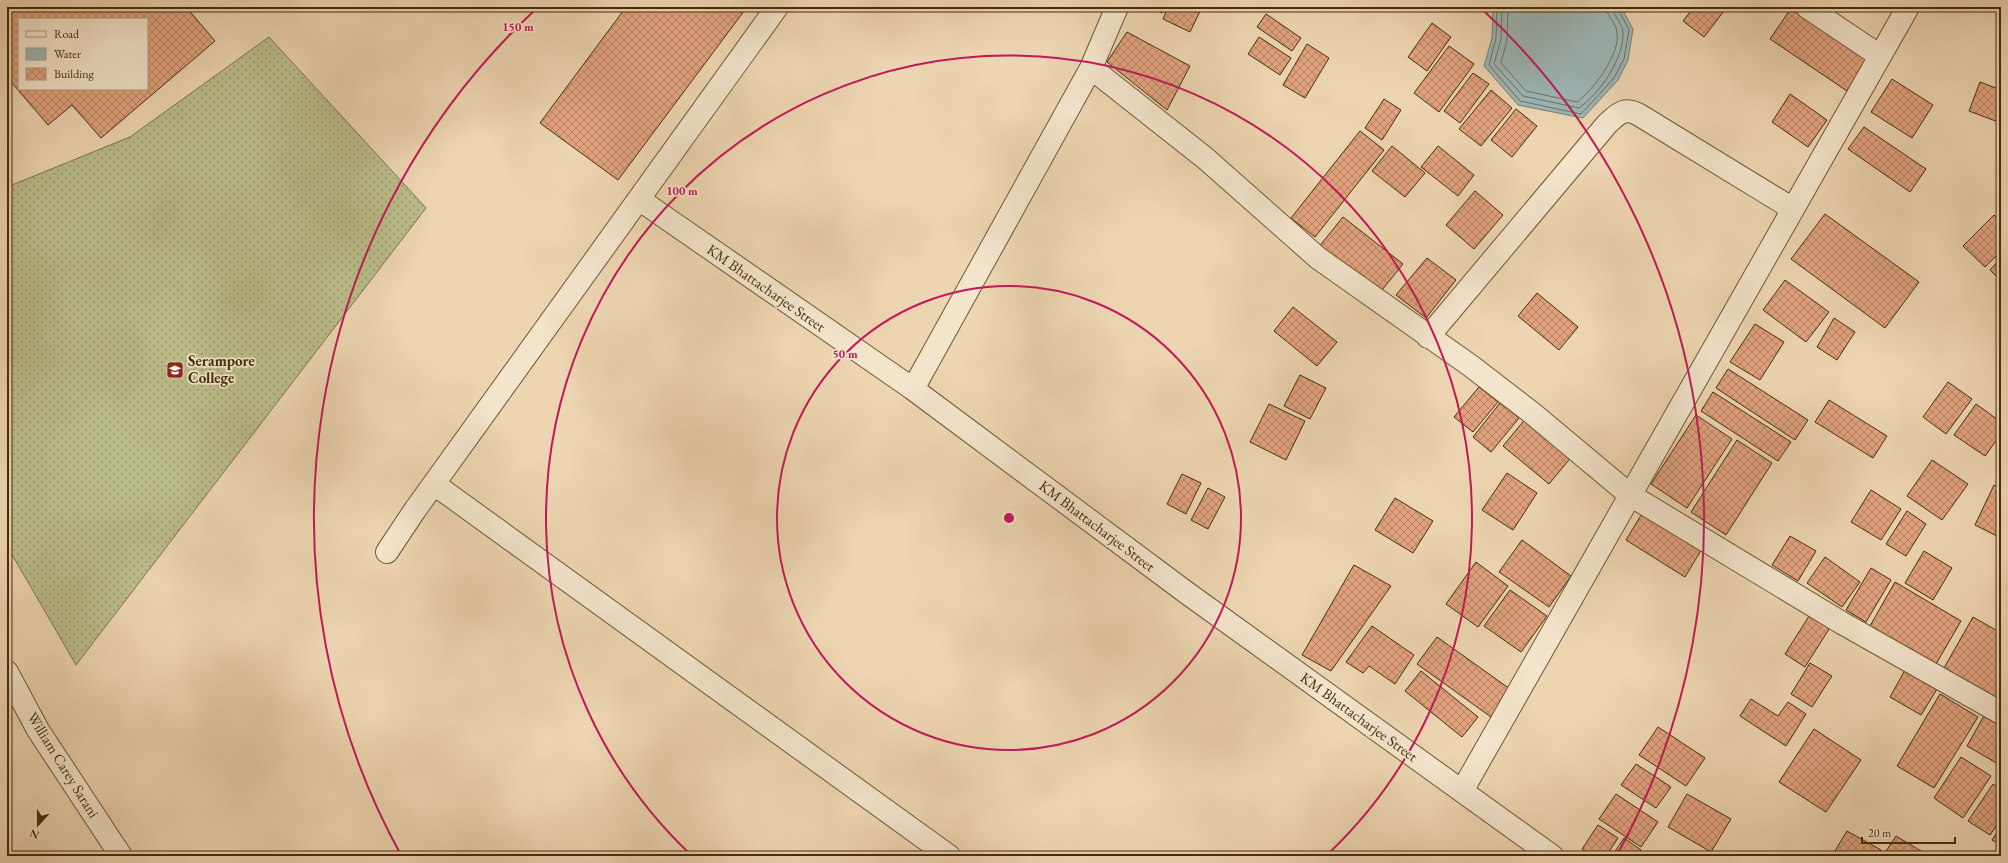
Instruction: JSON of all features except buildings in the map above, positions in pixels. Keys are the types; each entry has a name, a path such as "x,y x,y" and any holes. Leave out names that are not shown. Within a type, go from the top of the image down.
{"street":[{"path":"387,552 434,484 640,200 777,7"},
{"path":"913,390 1091,68 1117,7"},
{"path":"1807,7 1880,56"},
{"path":"1462,791 1908,7"},
{"path":"1091,68 1205,158 1318,258 1532,413 1630,495 1842,624 2001,714"},
{"path":"1428,337 1607,124 1625,110 1633,111 1793,209"},
{"name":"KM Bhattacharjee Street","path":"640,200 913,390 1187,593 1552,856"},
{"path":"434,484 949,856"},
{"name":"William Carey Sarani","path":"7,672 38,730 121,856"}],"green space":[{"name":"Serampore College","path":"269,37 426,208 76,665 7,546 7,187 130,137"}],"water":[{"path":"1493,7 1621,7 1633,29 1628,60 1618,80 1583,118 1518,105 1484,66 1492,38"}],"place":[{"name":"Serampore College","path":"175,370"}]}
